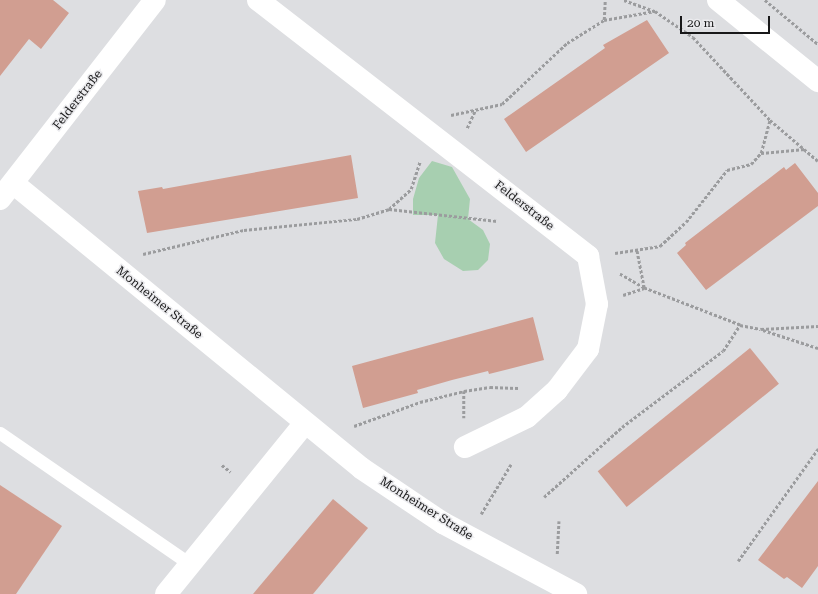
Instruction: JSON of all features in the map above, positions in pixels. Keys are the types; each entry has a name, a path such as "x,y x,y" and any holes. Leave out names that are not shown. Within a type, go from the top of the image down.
{"street":[{"name":"Felderstraße","path":"6,191 155,0"},
{"name":"Felderstraße","path":"258,0 588,256"},
{"path":"718,0 818,81"},
{"name":"Monheimer Straße","path":"6,191 118,269 361,468 443,523 576,594"},
{"path":"465,447 527,417 557,390 588,349 597,304 588,256"},
{"path":"166,594 305,423"}],"lane":[{"path":"0,433 190,564"}],"path":[{"path":"604,20 605,0"},
{"path":"624,0 655,11 693,37 770,120 818,161"},
{"path":"765,0 818,44"},
{"path":"118,269 129,254 150,254 244,230 357,219 388,209 411,189 418,169 420,162 416,123 502,104 566,42 604,20 655,11"},
{"path":"588,256 637,251 660,246 686,222 727,170 751,164 761,154 770,120"},
{"path":"761,154 805,149"},
{"path":"388,209 505,222"},
{"path":"637,251 644,288"},
{"path":"588,256 644,288 740,325 761,329 818,348"},
{"path":"544,497 622,427 723,351 740,325"},
{"path":"761,329 818,326"},
{"path":"323,438 420,402 464,391 490,387 557,390"},
{"path":"738,561 818,449"},
{"path":"468,536 511,464"}],"green space":[{"path":"432,161 452,167 470,199 468,219 483,230 490,244 488,260 478,270 463,271 444,259 435,243 438,215 413,215 413,199 419,178"}],"building":[{"path":"0,0 53,0 69,13 41,49 29,39 0,76"},
{"path":"647,20 669,53 526,152 504,119 605,48 603,45"},
{"path":"351,155 358,198 147,233 138,191 162,187 163,189"},
{"path":"795,163 818,193 818,206 706,290 677,253 686,245 685,243 784,167 786,170"},
{"path":"533,317 544,360 489,374 488,371 452,380 417,390 418,393 363,408 352,366"},
{"path":"750,348 779,384 627,507 598,471"},
{"path":"818,481 818,566 802,588 787,577 784,579 758,560"},
{"path":"0,485 62,526 16,594 0,594"},
{"path":"333,499 368,528 313,594 253,594"}]}
